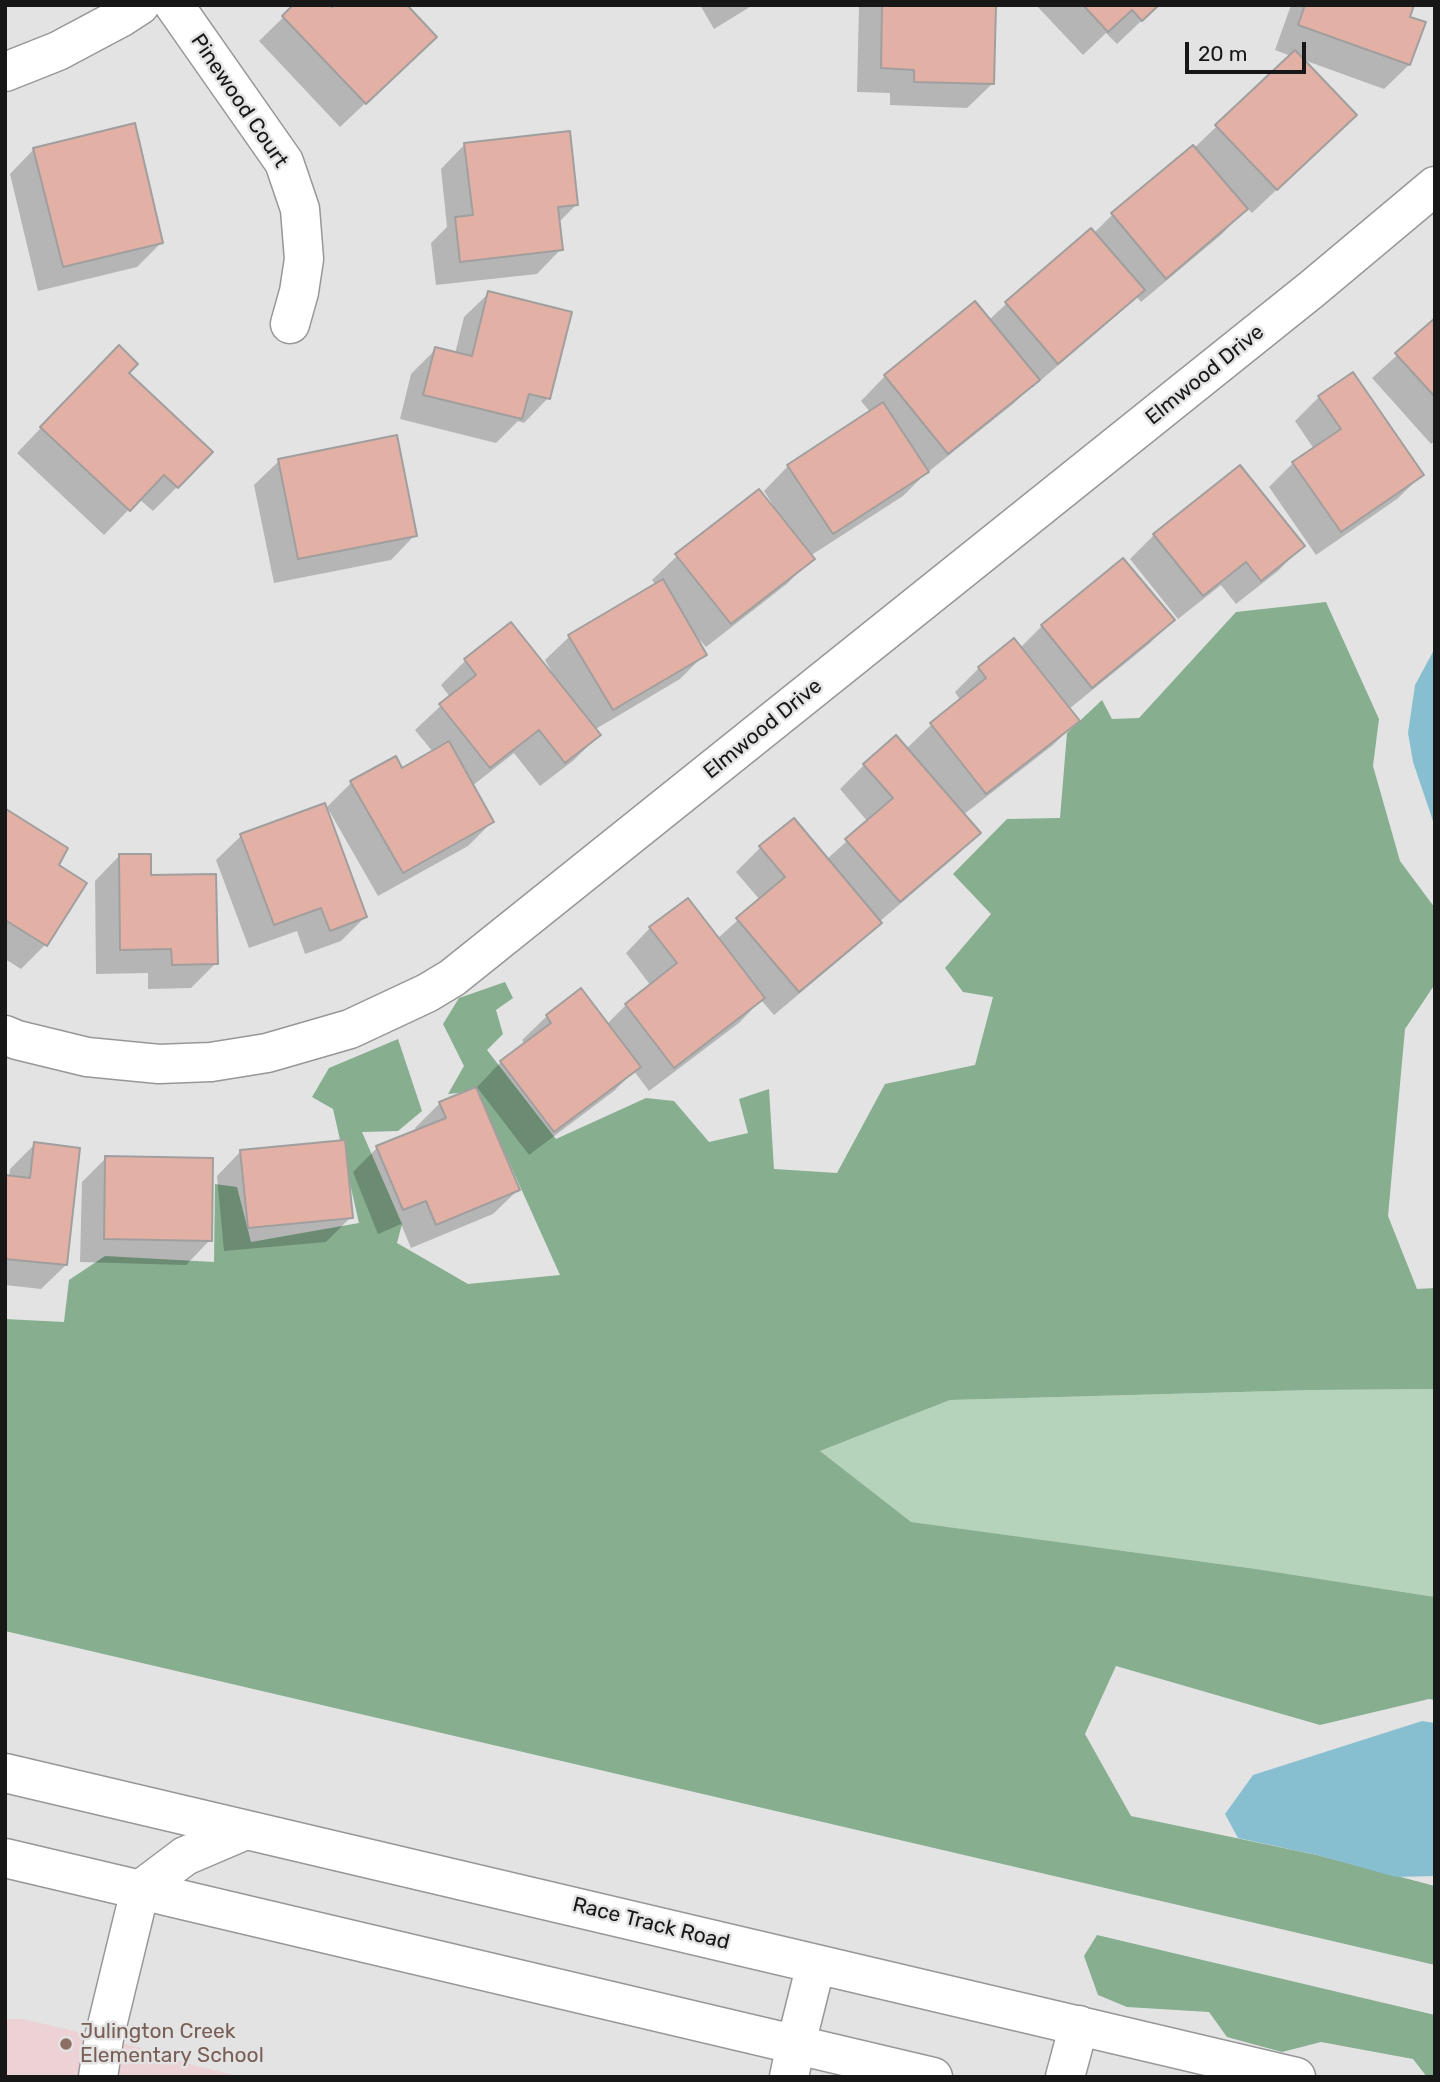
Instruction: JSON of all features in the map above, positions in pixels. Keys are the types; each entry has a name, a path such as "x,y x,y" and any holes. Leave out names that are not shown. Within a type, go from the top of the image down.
{"main road":[{"path":"5,72 58,51 140,5"},
{"name":"Pinewood Court","path":"174,5 284,162 300,209 303,259 299,292 290,324"},
{"name":"Elmwood Drive","path":"5,1035 87,1057 159,1064 211,1062 267,1053 350,1029 428,993 452,978 1312,289 1435,186"},
{"name":"Race Track Road","path":"5,1773 1296,2077"},
{"path":"98,2077 104,2038 140,1890 186,1856 246,1830"},
{"path":"5,1858 140,1890 793,2061 933,2077"},
{"path":"793,2061 816,1964"},
{"path":"1065,2077 1079,2025"}],"shaded area":[{"name":"Julington Creek Elementary School","path":"5,2019 23,2019 104,2038 242,2077 5,2077"}],"green space":[{"path":"1326,602 1379,719 1373,766 1400,861 1435,908 1435,984 1405,1029 1388,1216 1417,1289 1435,1288 1435,1389 950,1400 820,1451 911,1522 1256,1569 1435,1597 1435,1700 1429,1699 1320,1725 1116,1666 1085,1734 1131,1816 1317,1855 1435,1886 1435,1965 5,1631 5,1319 64,1322 69,1280 105,1256 214,1262 215,1184 237,1187 251,1242 359,1223 333,1109 312,1097 329,1068 398,1039 422,1111 398,1131 362,1132 402,1224 397,1243 468,1284 560,1275 477,1091 448,1094 464,1066 443,1024 459,998 505,982 513,998 496,1010 503,1034 487,1050 556,1139 646,1098 674,1101 709,1142 748,1133 739,1099 769,1089 774,1169 837,1173 885,1084 975,1065 993,997 963,992 945,968 991,914 953,874 1007,819 1060,818 1067,733 1102,700 1112,719 1139,718 1236,612"},
{"path":"1435,1389 1435,1597 1256,1569 910,1522 820,1451 950,1400"},
{"path":"1097,1935 1435,2015 1435,2077 1427,2077 1413,2059 1321,2042 1282,2052 1227,2037 1209,2012 1127,2007 1098,1995 1084,1956"}],"water":[{"path":"1435,648 1435,827 1413,762 1408,733 1415,685"},
{"path":"1422,1721 1435,1723 1435,1876 1396,1877 1317,1855 1238,1838 1225,1814 1253,1775"}],"building":[{"path":"293,5 407,5 437,37 366,104 282,16"},
{"path":"882,5 996,5 994,84 914,82 914,70 881,68"},
{"path":"1083,5 1159,5 1142,21 1132,10 1108,32"},
{"path":"1305,5 1414,5 1410,17 1426,22 1410,65 1298,25"},
{"path":"1295,50 1357,115 1277,190 1215,125"},
{"path":"135,123 163,243 63,267 33,148"},
{"path":"570,131 578,205 558,207 563,250 460,262 455,217 473,215 464,143"},
{"path":"1193,145 1248,209 1166,279 1111,213"},
{"path":"1091,228 1145,290 1058,364 1005,302"},
{"path":"488,291 572,312 550,399 529,394 522,419 423,395 435,347 472,356"},
{"path":"975,301 1040,380 948,454 884,375"},
{"path":"1435,318 1435,397 1395,353"},
{"path":"119,345 138,364 129,373 213,452 178,488 164,475 130,511 40,427"},
{"path":"1353,372 1424,475 1341,532 1292,462 1341,429 1318,396"},
{"path":"883,402 929,472 833,534 787,465"},
{"path":"397,435 417,536 298,559 278,459"},
{"path":"1240,465 1305,546 1261,581 1246,562 1203,596 1153,534"},
{"path":"759,489 815,559 731,624 675,554"},
{"path":"1123,558 1175,620 1092,688 1041,625"},
{"path":"663,579 707,655 613,710 568,635"},
{"path":"511,622 601,735 565,763 539,730 490,768 439,704 476,675 464,659"},
{"path":"1014,638 1080,721 986,794 930,723 986,678 978,667"},
{"path":"896,735 981,833 900,902 845,839 893,798 863,764"},
{"path":"449,741 494,822 403,873 350,781 396,756 402,768"},
{"path":"325,803 367,917 330,931 321,908 274,925 240,834"},
{"path":"6,809 68,848 59,865 87,883 47,946 5,920"},
{"path":"794,818 882,923 799,992 736,918 785,877 759,846"},
{"path":"119,854 151,854 151,875 216,874 218,964 172,965 171,949 120,950"},
{"path":"688,898 765,998 674,1068 625,1004 677,963 649,927"},
{"path":"581,988 641,1067 554,1132 500,1061 551,1023 546,1015"},
{"path":"476,1087 520,1190 436,1225 426,1201 403,1210 376,1146 446,1118 439,1102"},
{"path":"345,1140 353,1218 248,1228 240,1150"},
{"path":"34,1142 80,1148 67,1265 5,1259 5,1175 30,1178"},
{"path":"105,1156 213,1158 212,1241 104,1239"}],"place":[{"name":"Julington Creek Elementary School","path":"66,2044"}]}
